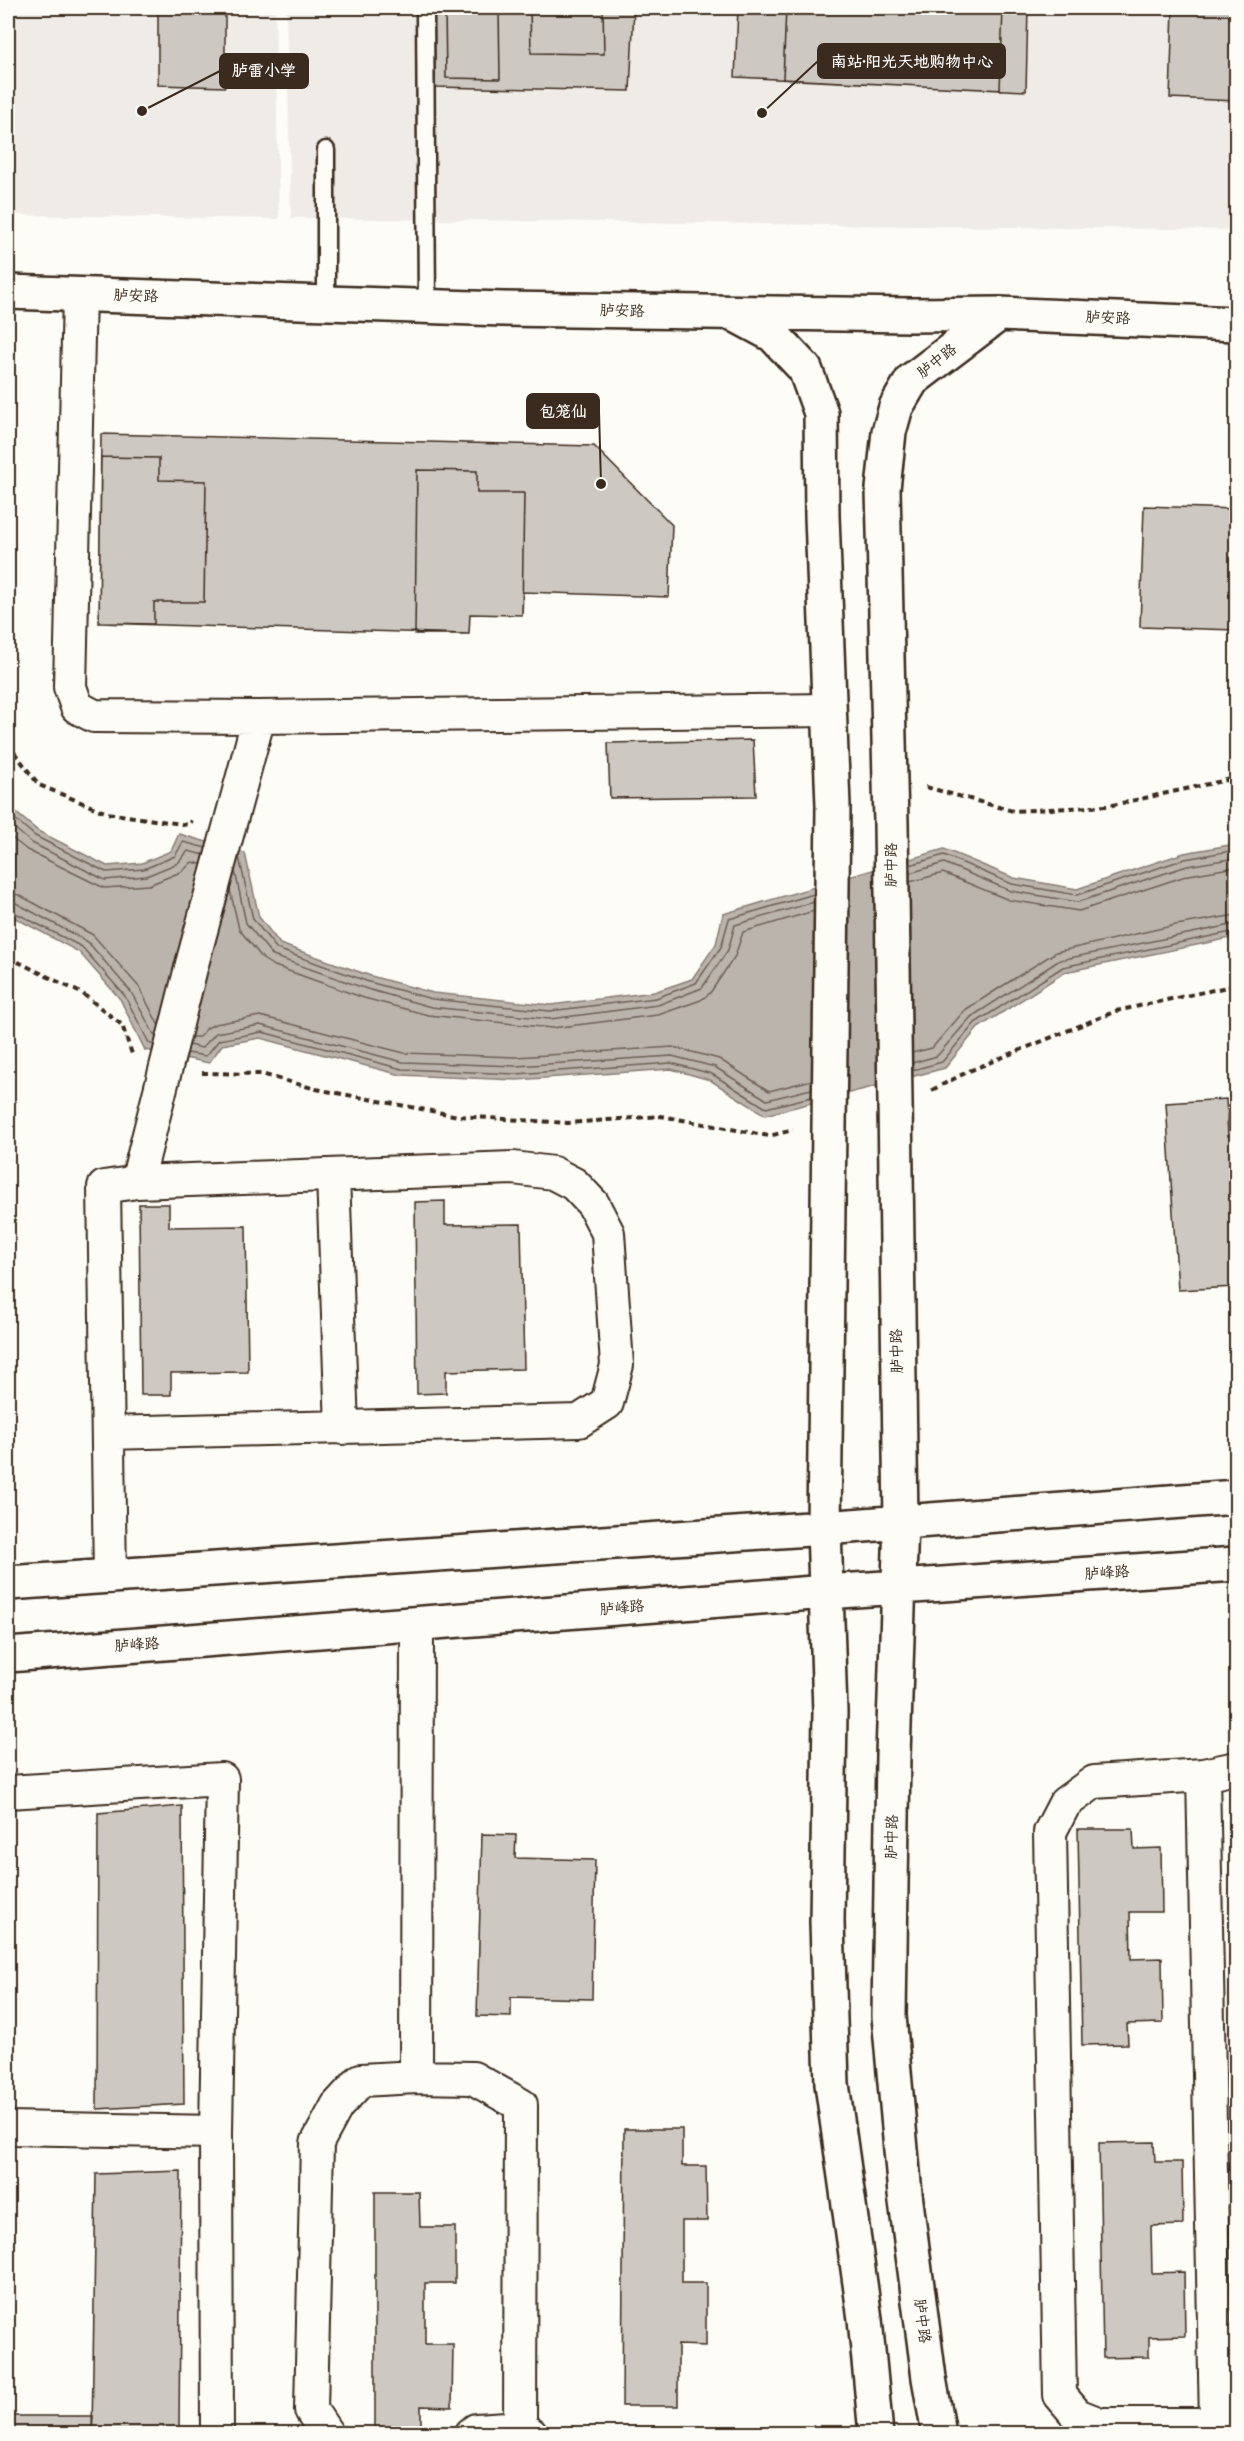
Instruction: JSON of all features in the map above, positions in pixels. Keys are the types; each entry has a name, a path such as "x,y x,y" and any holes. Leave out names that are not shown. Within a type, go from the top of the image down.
{"street":[{"name":"胪安路","path":"8,292 427,306 732,313 999,314 1236,324"},
{"path":"79,294 70,687 77,707 94,716 259,717 830,710"},
{"path":"732,313 773,335 805,369 821,413 822,516 833,833 824,1528 830,1712 827,1922 832,2084 864,2319 876,2433"},
{"name":"胪中路","path":"939,2433 929,2378 905,2194 889,2016 893,1755 901,1522 891,824 883,489 889,432 896,406 912,380 999,314"},
{"path":"137,1182 234,805 259,717"},
{"path":"108,1433 579,1421 607,1402 617,1365 608,1233 593,1204 574,1184 553,1173 513,1168 137,1182 104,1187 110,1577"},
{"path":"333,1175 342,1428"},
{"path":"8,1583 824,1528 1236,1497"},
{"name":"胪峰路","path":"8,1655 1236,1563"},
{"path":"416,2077 417,1624"},
{"path":"1203,1775 1226,2424 1100,2424 1077,2415 1060,2395 1050,1832 1065,1803 1094,1782 1203,1775 1236,1768"},
{"path":"8,1792 222,1779 216,2132 217,2433"},
{"path":"327,2433 311,2410 317,2143 337,2106 361,2080 416,2077 473,2078 521,2105 521,2431 476,2430 471,2433"},
{"path":"8,2128 216,2132"}],"lane":[{"path":"425,8 427,306"},
{"path":"326,150 326,301"}],"path":[{"path":"8,744 39,785 107,813 165,822"},
{"path":"890,778 1013,811 1108,806 1236,778"},
{"path":"8,957 83,994 122,1025"},
{"path":"894,1109 969,1071 1116,1011 1236,986"},
{"path":"237,1073 261,1074 316,1089 458,1116 568,1123 661,1116 769,1136"}],"shaded area":[{"path":"8,8 275,8 279,219 8,215"},
{"path":"286,8 1236,8 1236,230 291,218"}],"water":[{"path":"8,806 38,831 107,866 142,863 171,851 179,834 245,853 259,917 280,944 371,976 433,993 551,1005 654,992 692,979 716,944 723,914 944,849 1014,878 1077,889 1184,853 1236,844 1236,937 1065,972 978,1028 945,1068 765,1115 710,1080 671,1069 516,1080 401,1075 260,1038 222,1045 209,1063 145,1050 120,999 79,952 8,914"}],"building":[{"path":"158,8 225,8 225,87 158,85"},
{"path":"434,8 634,8 630,91 435,87"},
{"path":"434,8 634,8 630,91 435,87"},
{"path":"445,8 499,8 500,79 446,78"},
{"path":"530,8 603,8 604,54 531,53"},
{"path":"738,8 1028,8 1026,91 735,77"},
{"path":"738,8 1028,8 1026,91 735,77"},
{"path":"786,8 1003,8 1000,90 783,79"},
{"path":"1173,8 1236,8 1236,101 1170,98"},
{"path":"1173,8 1236,8 1236,101 1170,98"},
{"path":"1173,8 1236,8 1236,101 1170,98"},
{"path":"101,434 594,446 672,525 669,597 523,592 522,615 470,614 469,634 99,623"},
{"path":"101,457 159,458 159,480 206,481 204,602 154,602 154,624 99,623"},
{"path":"417,470 477,471 477,493 524,493 522,615 470,614 469,634 415,634"},
{"path":"1144,506 1236,509 1236,630 1140,627"},
{"path":"753,740 756,796 610,798 608,743"},
{"path":"1226,1099 1228,1136 1236,1135 1236,1287 1178,1290 1166,1103"},
{"path":"445,1201 445,1225 521,1224 524,1369 446,1371 446,1393 417,1394 415,1202"},
{"path":"139,1204 169,1204 169,1227 246,1226 248,1372 171,1373 171,1395 141,1395"},
{"path":"182,1806 184,2104 97,2109 98,1813"},
{"path":"1078,1829 1133,1829 1134,1849 1161,1848 1162,1912 1130,1912 1131,1959 1162,1958 1163,2023 1127,2024 1128,2044 1082,2045"},
{"path":"482,1834 516,1835 515,1858 595,1860 592,1999 511,1997 511,2017 477,2016"},
{"path":"624,2129 682,2129 682,2166 706,2166 707,2221 682,2221 682,2283 706,2283 706,2346 678,2345 678,2406 622,2406"},
{"path":"1154,2142 1155,2162 1182,2162 1183,2225 1151,2226 1152,2273 1184,2272 1185,2336 1149,2337 1149,2357 1103,2358 1099,2143"},
{"path":"181,2171 179,2434 92,2434 96,2174"},
{"path":"375,2192 419,2192 420,2227 455,2227 455,2283 425,2283 425,2344 453,2344 452,2407 421,2406 421,2434 375,2434"},
{"path":"8,2416 93,2416 92,2434 8,2434"}],"place":[{"name":"胪雷小学","path":"142,111"},
{"name":"南站·阳光天地购物中心","path":"762,113"},
{"name":"包笼仙","path":"601,484"}]}
